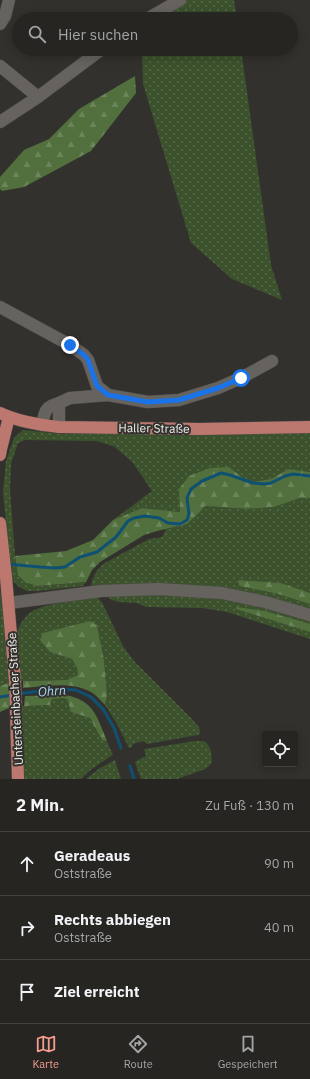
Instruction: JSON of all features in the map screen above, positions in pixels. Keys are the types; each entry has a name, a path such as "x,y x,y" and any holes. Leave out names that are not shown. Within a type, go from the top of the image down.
{"main road":[{"name":"Haller Straße","path":"5,415 42,425 59,427 199,429 310,427"},
{"path":"0,455 5,415"},
{"name":"Untersteinbacher Straße","path":"0,523 9,603 15,680 18,779"}],"street":[{"path":"0,24 5,16 9,0"},
{"path":"159,12 180,0"},
{"path":"0,122 38,98 93,56"},
{"path":"0,66 38,98"},
{"path":"0,307 70,345 84,355 88,360 97,386 108,395"},
{"path":"42,425 45,409 51,405 70,398 108,395 148,402 179,400 218,388 241,378 272,361"},
{"path":"59,402 59,427"},
{"path":"9,603 101,590 159,589 222,593 265,602 310,615"}],"green space":[{"path":"187,0 234,0 236,12 166,12"},
{"path":"142,56 242,56 271,265 282,300 232,279 191,243 143,84"},
{"path":"135,76 136,93 91,151 24,187 2,191 0,189 0,177 24,150 49,139 79,109"},
{"path":"23,430 61,434 310,432 310,472 288,469 271,479 253,482 242,477 229,467 180,489 180,512 142,508 113,520 152,491 133,463 115,447 97,441 25,440 18,443 11,464 10,490 15,556 18,575 37,586 86,582 83,586 27,591 19,587 13,581 3,492 6,461 14,438"},
{"path":"229,467 242,477 253,482 271,479 288,469 310,472 310,498 300,498 274,507 247,509 205,506 187,524 144,535 100,562 92,570 86,582 37,586 25,582 18,575 15,556 66,551 93,540 113,520 142,508 180,512 179,489 189,476 210,468"},
{"path":"300,498 310,498 310,593 281,583 239,580 239,586 278,594 310,604 310,610 267,598 101,585 91,586 96,572 103,564 149,539 162,537 166,529 187,524 205,506 247,509 274,507"},
{"path":"239,580 281,583 310,593 310,604 278,594 239,586"},
{"path":"0,588 11,682 0,686"},
{"path":"158,593 223,599 265,607 310,619 310,639 227,612 202,608 146,607 137,603 119,602 109,598 110,596"},
{"path":"98,598 102,602 123,646 134,661 199,727 200,733 198,735 147,744 143,741 133,744 132,747 129,748 117,724 105,705 107,695 104,660 97,625 50,652 72,659 77,668 78,675 66,680 20,681 17,632 26,616 37,609 52,604"},
{"path":"236,607 265,611 310,624 310,632 236,609"},
{"path":"90,621 97,625 104,660 107,695 105,705 94,694 77,687 59,685 23,688 23,681 66,680 78,675 77,668 72,659 50,652 40,640 43,633"},
{"path":"11,682 11,707 0,712 0,686"},
{"path":"65,695 75,697 88,705 97,717 107,741 102,740 90,718 71,712 67,698 52,699 50,705 24,706 25,696"},
{"path":"67,698 71,712 90,718 102,740 107,741 113,755 92,769 81,779 23,779 21,706 50,705 52,699"},
{"path":"196,741 206,742 211,751 211,764 205,769 177,779 141,779 135,762 146,756 144,749"},
{"path":"115,760 121,779 86,779 100,768"}],"waterway":[{"path":"7,564 55,568 65,567 80,557 97,552 116,537 128,521 134,518 145,516 159,518 168,523 180,524 187,520 189,514 187,498 191,489 202,481 221,473 253,483 264,484 271,483 293,474 310,476"},
{"name":"Ohrn","path":"17,694 56,689 76,690 91,697 103,709 114,728 121,748"},
{"name":"Ohrn","path":"0,697 12,695"},
{"name":"Ohrn","path":"130,766 134,779"}],"route":[{"path":"70,345 84,355 88,360 97,386 108,395 148,402 179,400 218,388 241,378"}]}
